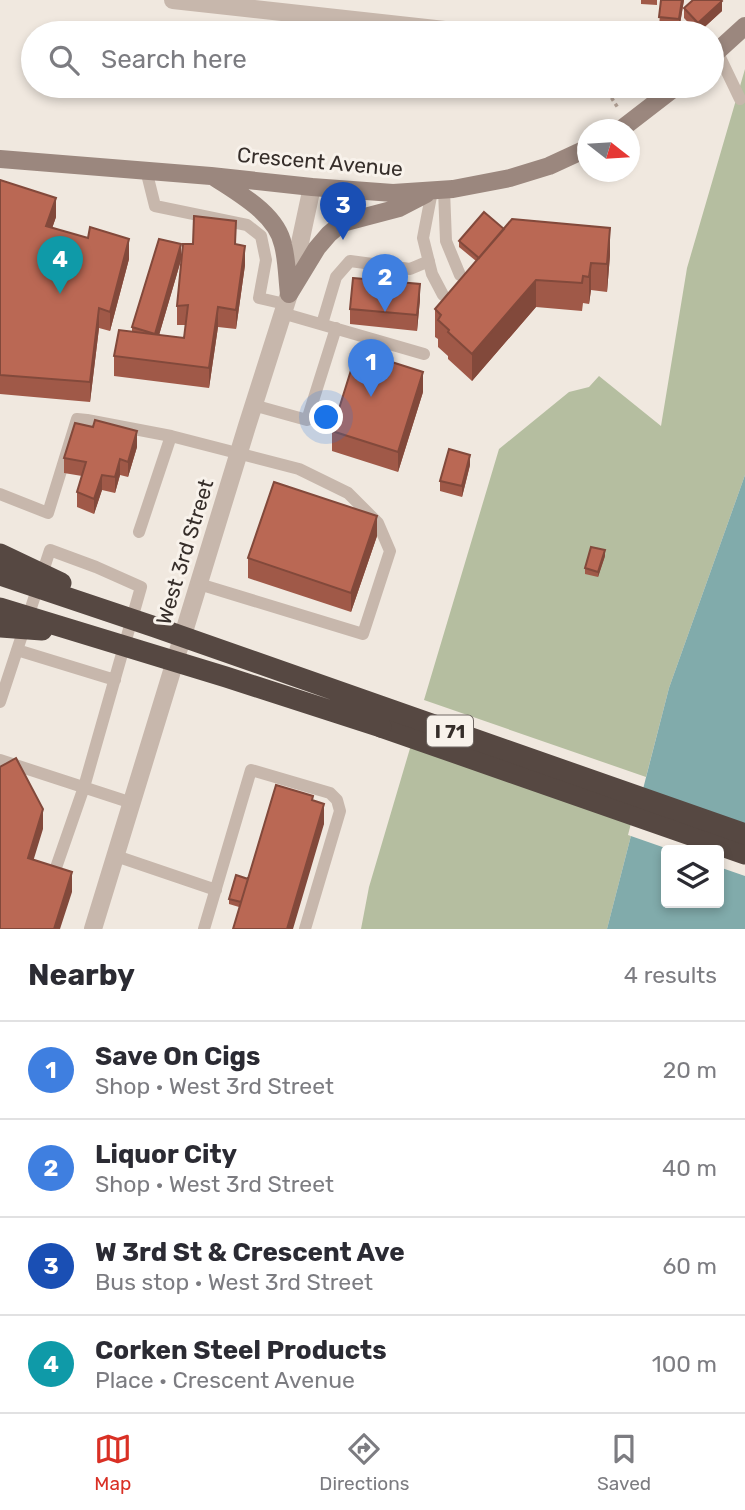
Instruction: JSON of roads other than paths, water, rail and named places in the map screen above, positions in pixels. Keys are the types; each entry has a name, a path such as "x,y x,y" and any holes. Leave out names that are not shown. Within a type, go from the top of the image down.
{"highway":[{"path":"0,554 155,627"},
{"name":"I 71","path":"0,575 745,834"},
{"name":"I 71","path":"0,608 381,727 745,854"},
{"path":"0,627 61,632 116,643"}],"main road":[{"path":"724,45 745,26"},
{"path":"634,119 661,98"},
{"name":"Crescent Avenue","path":"0,159 393,193 438,190 510,178 549,166 577,153"},
{"path":"211,176 250,200 277,230 283,242 285,303"},
{"path":"285,303 317,248 342,223 399,208 438,190"}],"street":[{"path":"173,0 363,21"},
{"name":"West 3rd Street","path":"93,929 285,303 312,187"}],"lane":[{"path":"724,70 740,99"},
{"path":"146,170 155,206 247,225 261,236 266,260 259,298 285,303 321,324 424,354"},
{"path":"438,190 423,238 432,274 443,295"},
{"path":"438,190 446,241 460,275"},
{"path":"321,324 336,277 350,261 410,269 429,261"},
{"path":"253,404 307,420 336,328"},
{"path":"0,494 48,513 76,419 87,420 171,436 299,469 348,494 379,523 390,551 363,634 199,584"},
{"path":"139,531 171,436"},
{"path":"0,702 50,550 141,587 83,787 50,885"},
{"path":"17,650 115,680"},
{"path":"0,760 132,803"},
{"path":"204,929 251,771 330,793 337,800 340,811 305,929"},
{"path":"116,856 216,890"}],"water":[{"path":"745,475 745,929 607,929 669,688"}],"place":[{"name":"W 3rd St & Crescent Ave","path":"343,240"},
{"name":"Corken Steel Products","path":"60,294"},
{"name":"Liquor City","path":"385,312"},
{"name":"Save On Cigs","path":"371,397"}]}
